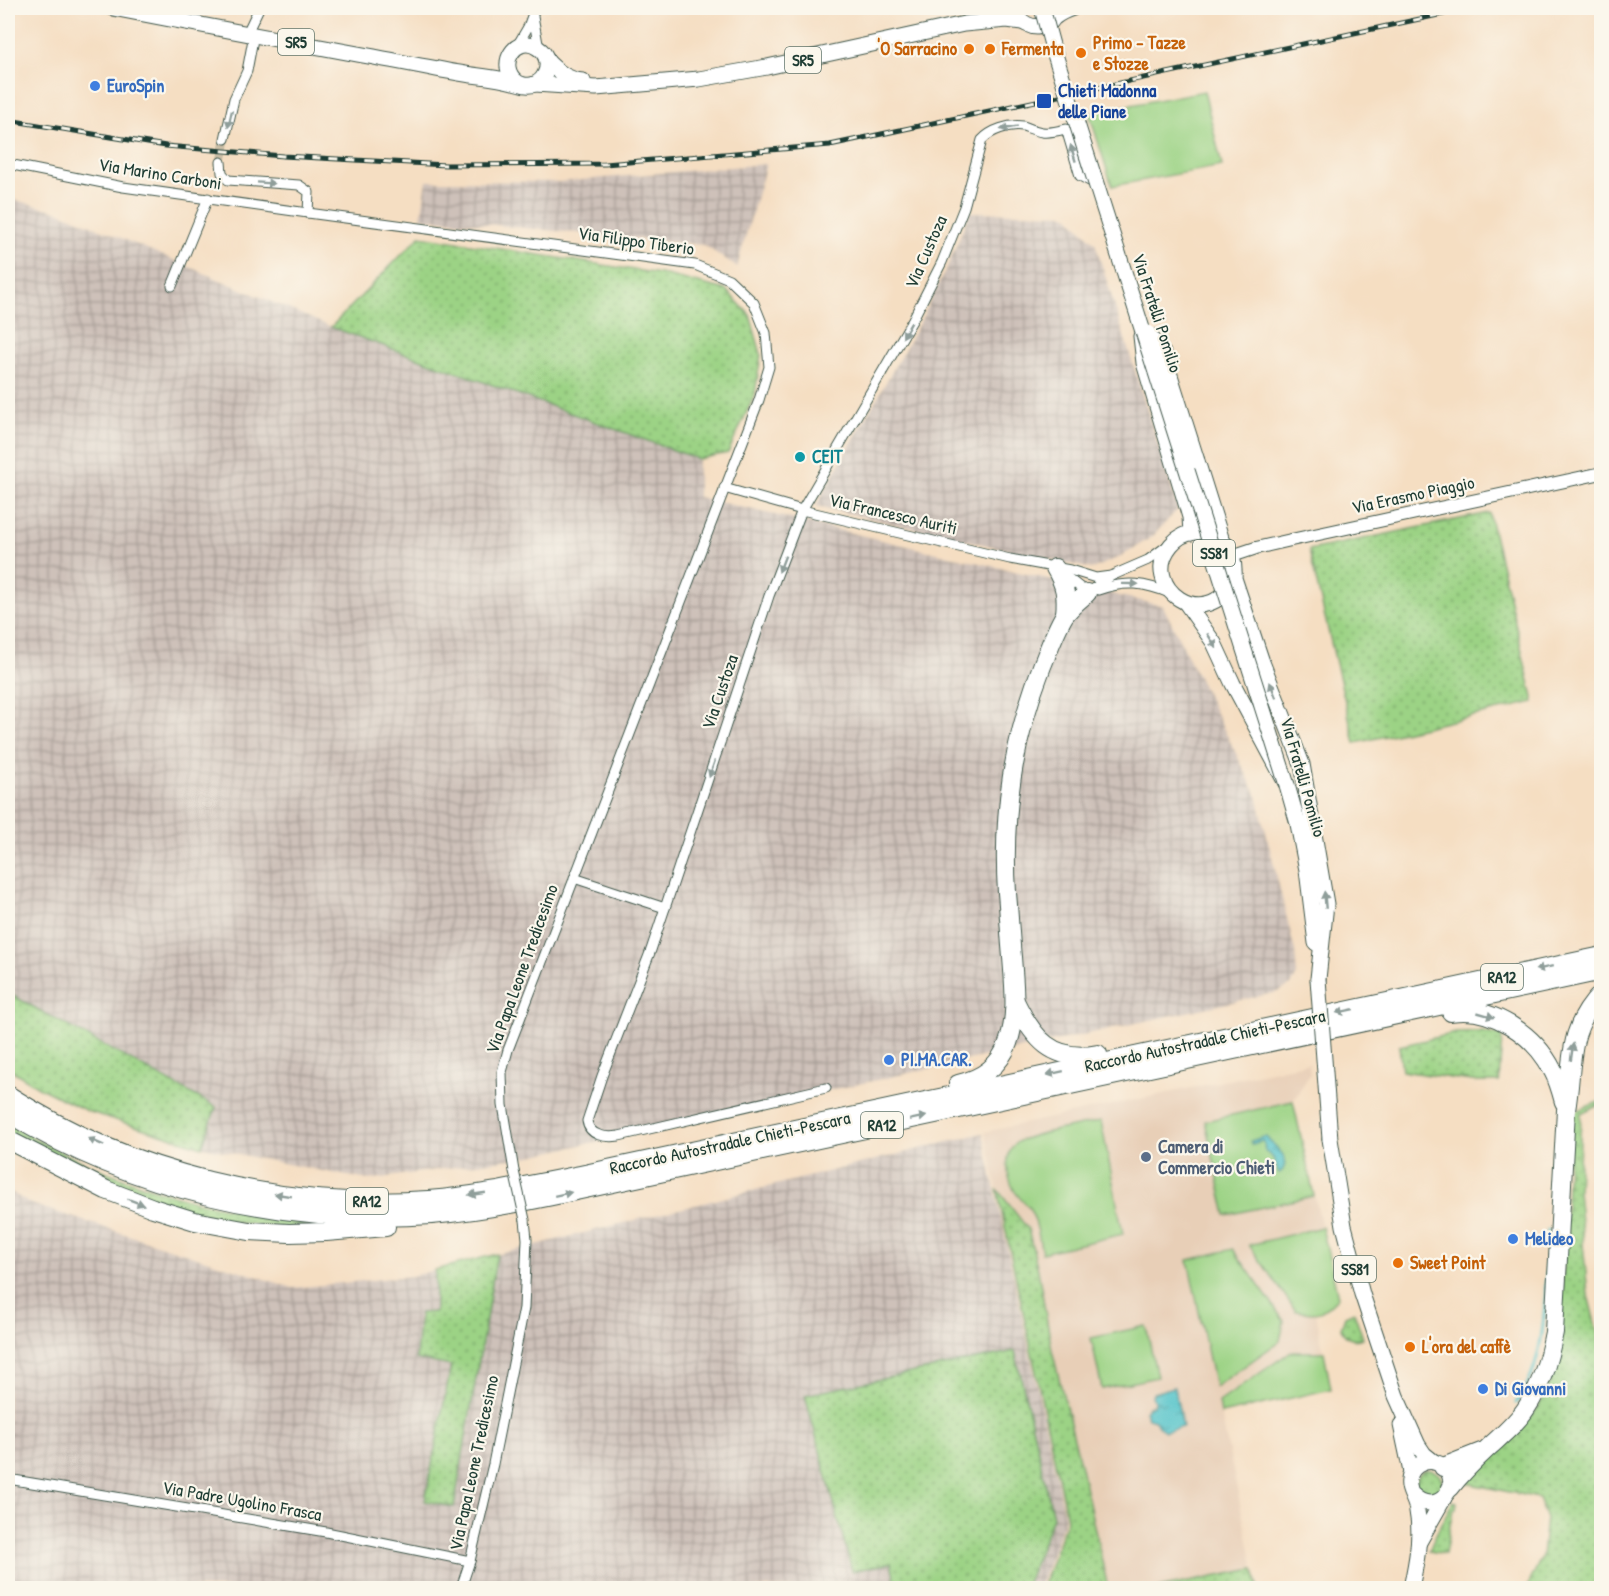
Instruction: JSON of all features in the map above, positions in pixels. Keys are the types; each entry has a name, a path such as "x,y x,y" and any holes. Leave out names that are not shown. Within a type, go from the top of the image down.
{"highway":[{"path":"1055,568 1064,588 1065,614"},
{"path":"927,1100 941,1088 975,1079 994,1066 1008,1043 1015,1000 1005,860 1009,792 1020,733 1033,688 1065,614 1087,594"},
{"name":"Raccordo Autostradale Chieti-Pescara","path":"8,1095 34,1111 90,1139 178,1172 223,1184 318,1199 366,1201 435,1199 503,1190 1602,956"},
{"name":"Raccordo Autostradale Chieti-Pescara","path":"8,1113 87,1154 140,1175 195,1192 251,1205 307,1213 355,1216 414,1215 481,1209 538,1199 1602,971"},
{"path":"1447,1493 1485,1450 1514,1424 1527,1407 1540,1384 1548,1360 1554,1332 1566,1110 1572,1046 1589,1008 1602,993"},
{"path":"1015,1000 1033,1033 1052,1049 1067,1055 1083,1057 1111,1052 1133,1056"},
{"path":"1407,1013 1433,1016 1455,1011 1469,1011 1496,1018 1512,1026 1533,1044 1549,1063 1566,1110"},
{"path":"8,1140 106,1190 175,1215 222,1227 263,1232 307,1233 396,1226 414,1215"},
{"path":"1438,1464 1485,1450"}],"main road":[{"name":"SR5","path":"113,8 526,85 596,88 712,77 842,52 964,24 1007,20 1023,22 1031,26 1043,26 1057,12 1073,8"},
{"name":"SR5","path":"964,24 1001,8"},
{"path":"1013,8 1017,18 1023,22"},
{"name":"Via Fratelli Pomilio","path":"1042,8 1298,824 1313,915 1330,1139 1348,1245 1396,1396 1418,1445 1424,1454 1438,1464"},
{"path":"480,75 499,67 511,54 527,44 543,55 546,72 535,84"},
{"path":"511,54 508,70 517,82"},
{"name":"SR5","path":"543,55 562,74 576,81 627,84"},
{"path":"1140,321 1163,353 1219,538"},
{"path":"1140,321 1144,363 1179,477 1190,517 1191,533"},
{"path":"1179,599 1198,605 1210,603 1220,598 1229,589 1234,578 1235,567 1232,555 1219,538 1207,533 1191,533 1175,541 1167,550 1162,573 1166,585 1215,643 1233,684 1287,785"},
{"path":"1234,578 1262,662 1302,764 1326,904 1318,979"},
{"name":"Via Fratelli Pomilio","path":"1396,1396 1411,1473"},
{"path":"1411,1473 1420,1463 1438,1464 1450,1476 1447,1493 1418,1545"},
{"name":"SS81","path":"1411,1473 1409,1487 1417,1510 1418,1545 1411,1588"},
{"path":"1413,1496 1421,1502 1431,1504 1436,1503 1447,1493"}],"street":[{"path":"225,139 234,99 247,71 251,34 259,8"},
{"path":"511,54 528,27 534,10"},
{"path":"534,10 543,55"},
{"name":"Via Custoza","path":"826,1089 619,1136 610,1137 592,1132 586,1121 640,981 769,596 802,510 913,319 942,262 964,207 982,140 988,133 1012,125 1045,133 1066,129"},
{"name":"Via Fratelli Pomilio","path":"1066,129 1080,176 1106,189 1219,538"},
{"path":"221,162 222,173 228,180 299,185 309,192 308,213"},
{"name":"Via Marino Carboni","path":"8,164 123,187 308,213"},
{"path":"172,286 208,198"},
{"name":"Via Filippo Tiberio","path":"308,213 695,265 729,279 754,303 766,333 769,367 759,400 724,489"},
{"name":"Via Erasmo Piaggio","path":"1232,555 1602,472"},
{"name":"Via Francesco Auriti","path":"724,489 802,510 1070,570 1096,578 1111,576"},
{"name":"Via Papa Leone Tredicesimo","path":"461,1588 470,1561 493,1464 524,1308 527,1239 503,1105 502,1072 507,1050 724,489"},
{"path":"1087,594 1111,576 1148,560 1175,541"},
{"name":"Via Francesco Auriti","path":"1055,568 1087,594"},
{"path":"1087,594 1112,585 1131,583 1156,588 1179,599"},
{"path":"573,878 665,908"},
{"name":"Via Padre Ugolino Frasca","path":"8,1479 326,1532 470,1561"}],"shaded area":[{"path":"766,164 737,267 704,245 421,218 427,181 558,182"},
{"path":"8,198 60,212 331,327 698,459 698,497 1163,606 1257,796 1295,951 1297,975 1291,985 1278,992 531,1156 368,1180 202,1147 216,1107 8,993"},
{"path":"970,212 1066,214 1095,243 1178,509 1153,536 1122,556 1092,569 816,506 920,322 949,263"},
{"path":"1309,1063 1310,1074 1293,1101 1338,1297 1316,1314 1331,1389 1221,1414 1258,1588 1042,1588 1067,1519 985,1132"},
{"path":"983,1133 1065,1518 1039,1588 8,1588 8,1190 28,1203 293,1288 412,1276"}],"green space":[{"path":"1204,91 1222,166 1112,186 1089,113"},
{"path":"420,236 666,275 726,290 750,315 761,354 755,394 728,453 698,459 331,327"},
{"path":"1489,513 1534,702 1355,743 1309,550"},
{"path":"8,993 216,1107 202,1147 87,1111 40,1088 8,1068"},
{"path":"1483,1032 1502,1036 1499,1082 1479,1082 1402,1071 1399,1046 1456,1033"},
{"path":"1293,1101 1314,1196 1226,1215 1205,1121"},
{"path":"1601,1101 1601,1104 1581,1114 1578,1191 1588,1295 1601,1347 1601,1588 1527,1588 1542,1556 1546,1518 1538,1498 1466,1483 1518,1433 1539,1406 1555,1368 1561,1322 1570,1113"},
{"path":"1101,1121 1123,1234 1042,1253 1032,1213 1016,1193 1010,1179 1009,1153 1016,1143 1032,1136"},
{"path":"8,1124 84,1162 160,1191 240,1211 325,1223 286,1229 181,1214 8,1136"},
{"path":"997,1189 1028,1229 1038,1270 1052,1350 1108,1588 1042,1588 1067,1519"},
{"path":"1322,1227 1338,1297 1320,1312 1296,1311 1249,1245"},
{"path":"1233,1249 1284,1321 1280,1341 1215,1387 1188,1260"},
{"path":"497,1254 454,1507 425,1501 451,1366 416,1359 420,1313 435,1312 435,1270"},
{"path":"1354,1312 1363,1338 1352,1339 1342,1331 1345,1316"},
{"path":"1146,1326 1157,1377 1102,1389 1091,1338"},
{"path":"1015,1351 1053,1517 1026,1585 1004,1588 897,1588 891,1563 852,1571 805,1395"},
{"path":"1290,1352 1324,1352 1331,1389 1221,1414 1219,1402"},
{"path":"1429,1470 1438,1474 1442,1483 1438,1492 1429,1496 1420,1492 1416,1483 1420,1474"},
{"path":"1453,1501 1457,1502 1456,1509 1453,1509 1445,1554 1429,1551 1436,1534"},
{"path":"1254,1569 1258,1588 1158,1588"}],"water":[{"path":"1266,1137 1284,1157 1284,1167 1279,1173 1273,1158 1265,1151 1264,1143 1262,1141 1252,1144 1251,1141"},
{"path":"1174,1387 1183,1427 1165,1431 1155,1420 1148,1418 1145,1411 1155,1403 1153,1393"}],"waterway":[{"path":"1516,1403 1527,1385 1540,1343 1546,1296 1548,1230"}],"tunnel":[{"path":"221,162 225,139"}],"railway":[{"path":"8,120 166,146 283,156 446,165 605,164 830,145 1471,8"}],"place":[{"name":"'O Sarracino","path":"969,49"},
{"name":"Fermenta","path":"990,49"},
{"name":"Primo - Tazze e Stozze","path":"1081,53"},
{"name":"EuroSpin","path":"95,86"},
{"name":"Chieti Madonna delle Piane","path":"1044,101"},
{"name":"CEIT","path":"800,457"},
{"name":"PI.MA.CAR.","path":"889,1060"},
{"name":"Camera di Commercio Chieti","path":"1146,1157"},
{"name":"Melideo","path":"1513,1239"},
{"name":"Sweet Point","path":"1398,1263"},
{"name":"L'ora del caffè","path":"1410,1347"},
{"name":"Di Giovanni","path":"1483,1389"}]}
